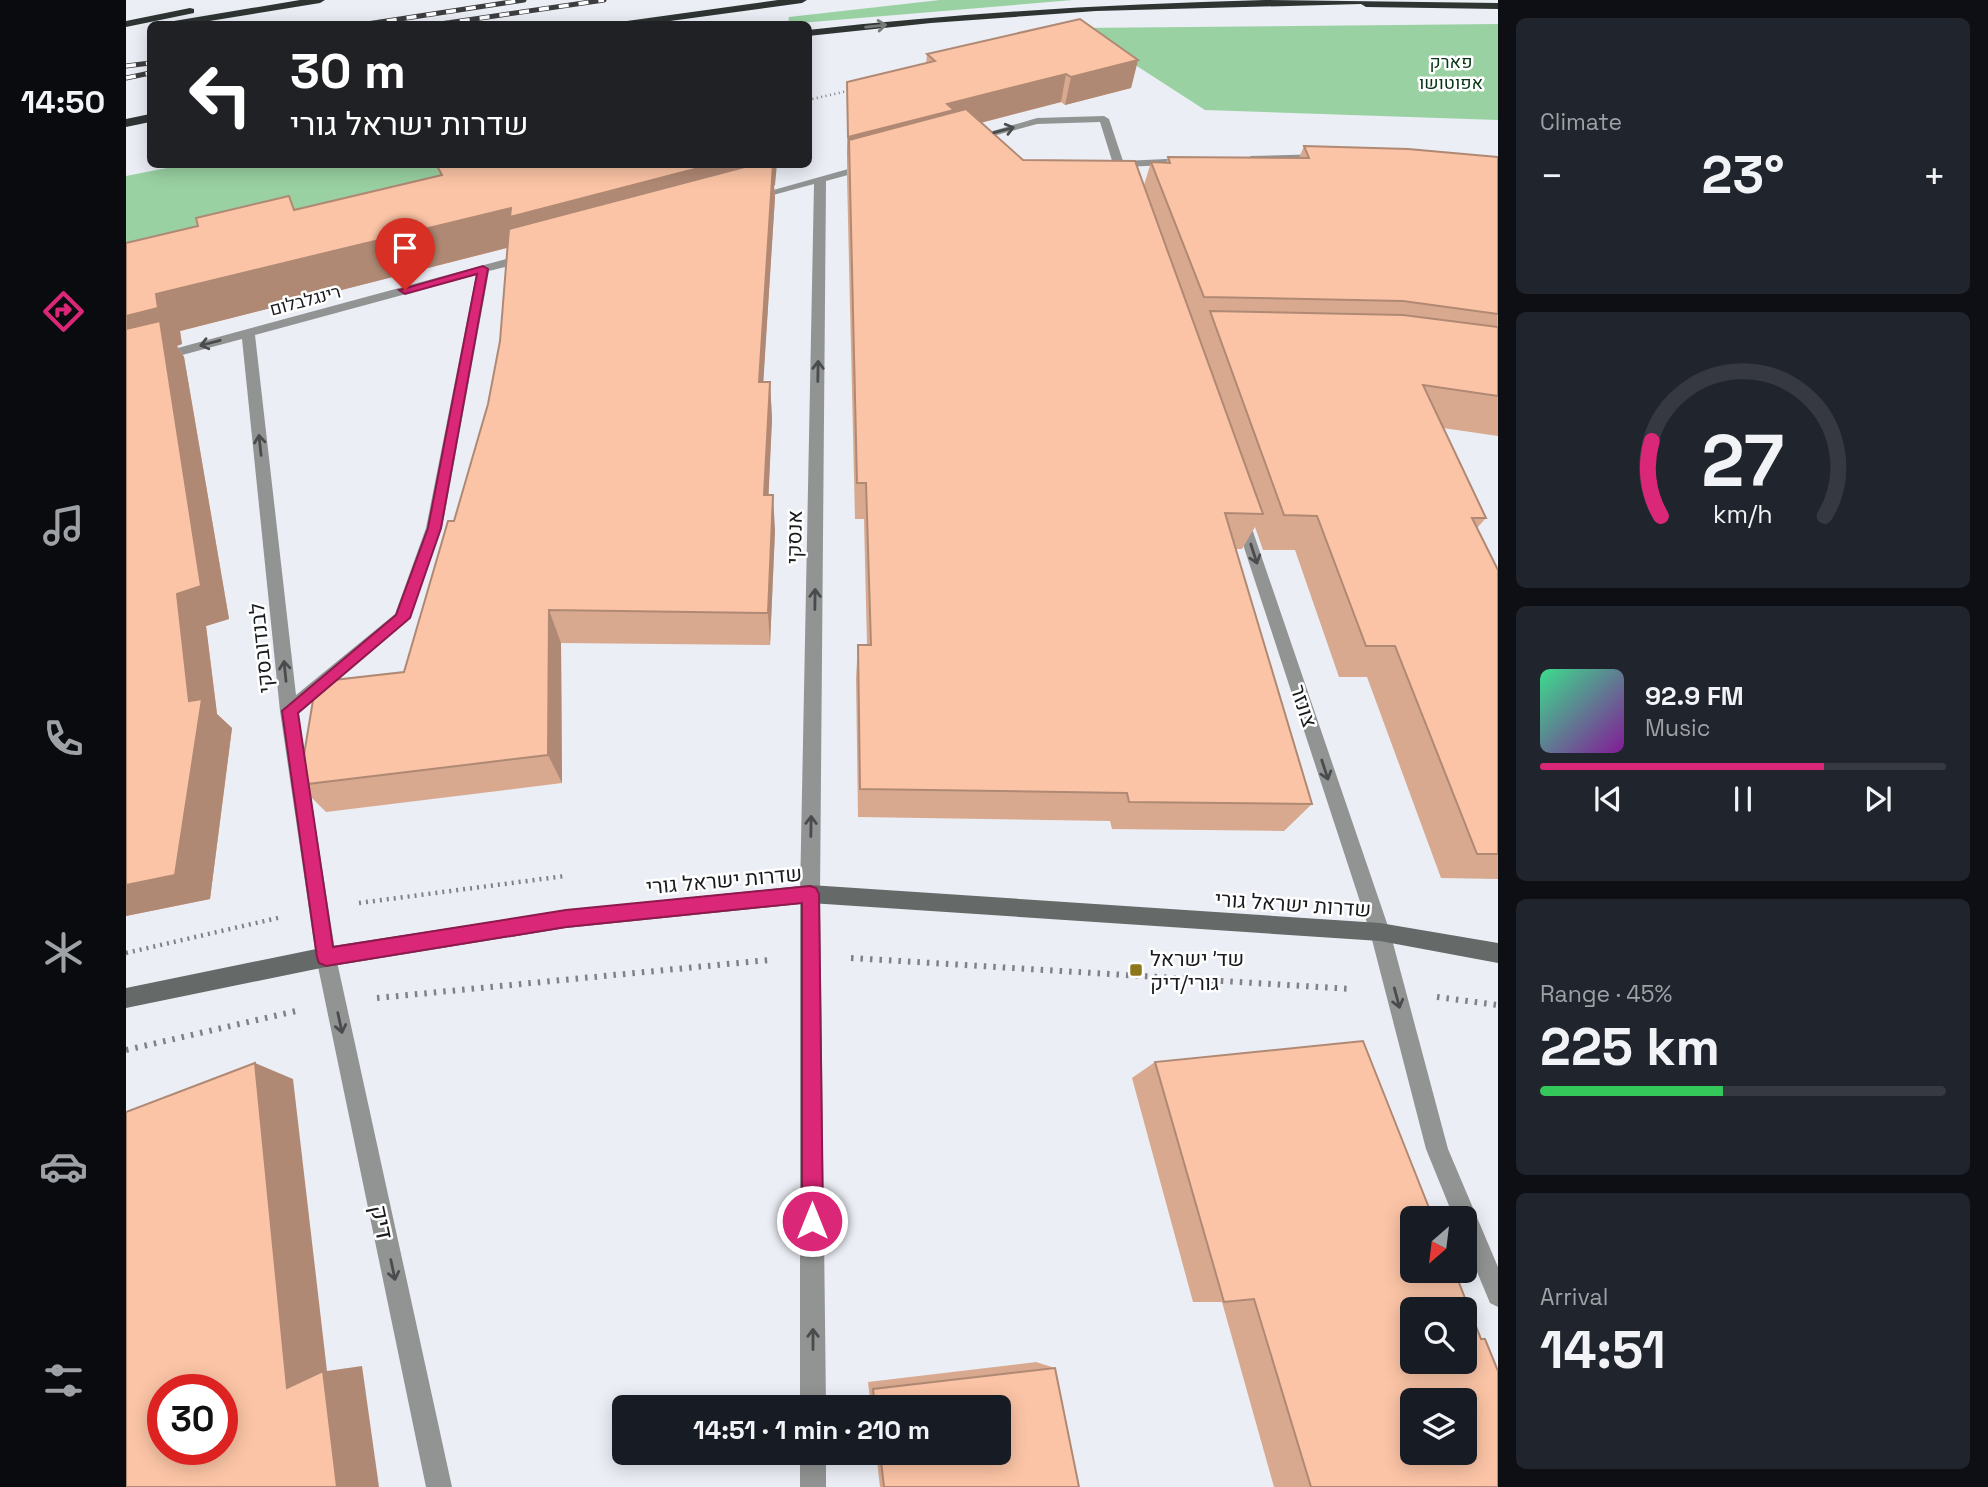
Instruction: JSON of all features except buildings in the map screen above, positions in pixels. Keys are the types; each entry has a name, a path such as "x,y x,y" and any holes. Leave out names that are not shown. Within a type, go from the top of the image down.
{"highway":[{"path":"126,24 243,0"},
{"path":"192,21 320,0"},
{"path":"649,21 802,0"},
{"path":"812,33 931,20 1096,8 1381,0"},
{"path":"1312,3 1498,6"},
{"path":"126,33 147,29"},
{"path":"126,123 147,119"}],"street":[{"path":"961,142 1037,121 1104,118 1132,202"},
{"path":"1243,159 1313,156 1338,158"},
{"path":"1118,164 1201,161"},
{"path":"739,201 884,162"},
{"name":"אנסקי","path":"810,894 820,179"},
{"name":"רינגלבלום","path":"126,366 537,255"},
{"path":"289,711 402,618 434,528 483,269"},
{"name":"לבנדובסקי","path":"248,333 289,711 326,957"},
{"name":"צונזר","path":"1235,497 1380,932 1437,1149 1498,1295"},
{"path":"810,894 813,1395"},
{"name":"שדרות ישראל גורי","path":"126,998 326,957 566,919 810,894 1380,932 1498,953"},
{"name":"דיק","path":"326,957 439,1487"},
{"path":"813,1465 813,1487"}],"path":[{"path":"812,99 861,88"}],"green space":[{"path":"940,0 1073,0 812,22 788,21 789,17"},
{"name":"פארק אפוטושו","path":"1498,24 1498,120 1205,110 1078,28"},
{"path":"167,168 529,168 126,256 126,176"}],"railway":[{"path":"387,21 524,0"},
{"path":"460,21 604,0"},
{"path":"126,66 147,63"},
{"path":"126,78 147,74"}],"place":[{"name":"שד׳ ישראל גורי/דיק","path":"1136,970"}],"route":[{"path":"405,290 483,269 434,528 402,618 289,711 326,957 566,919 810,894 812,1221"}]}
